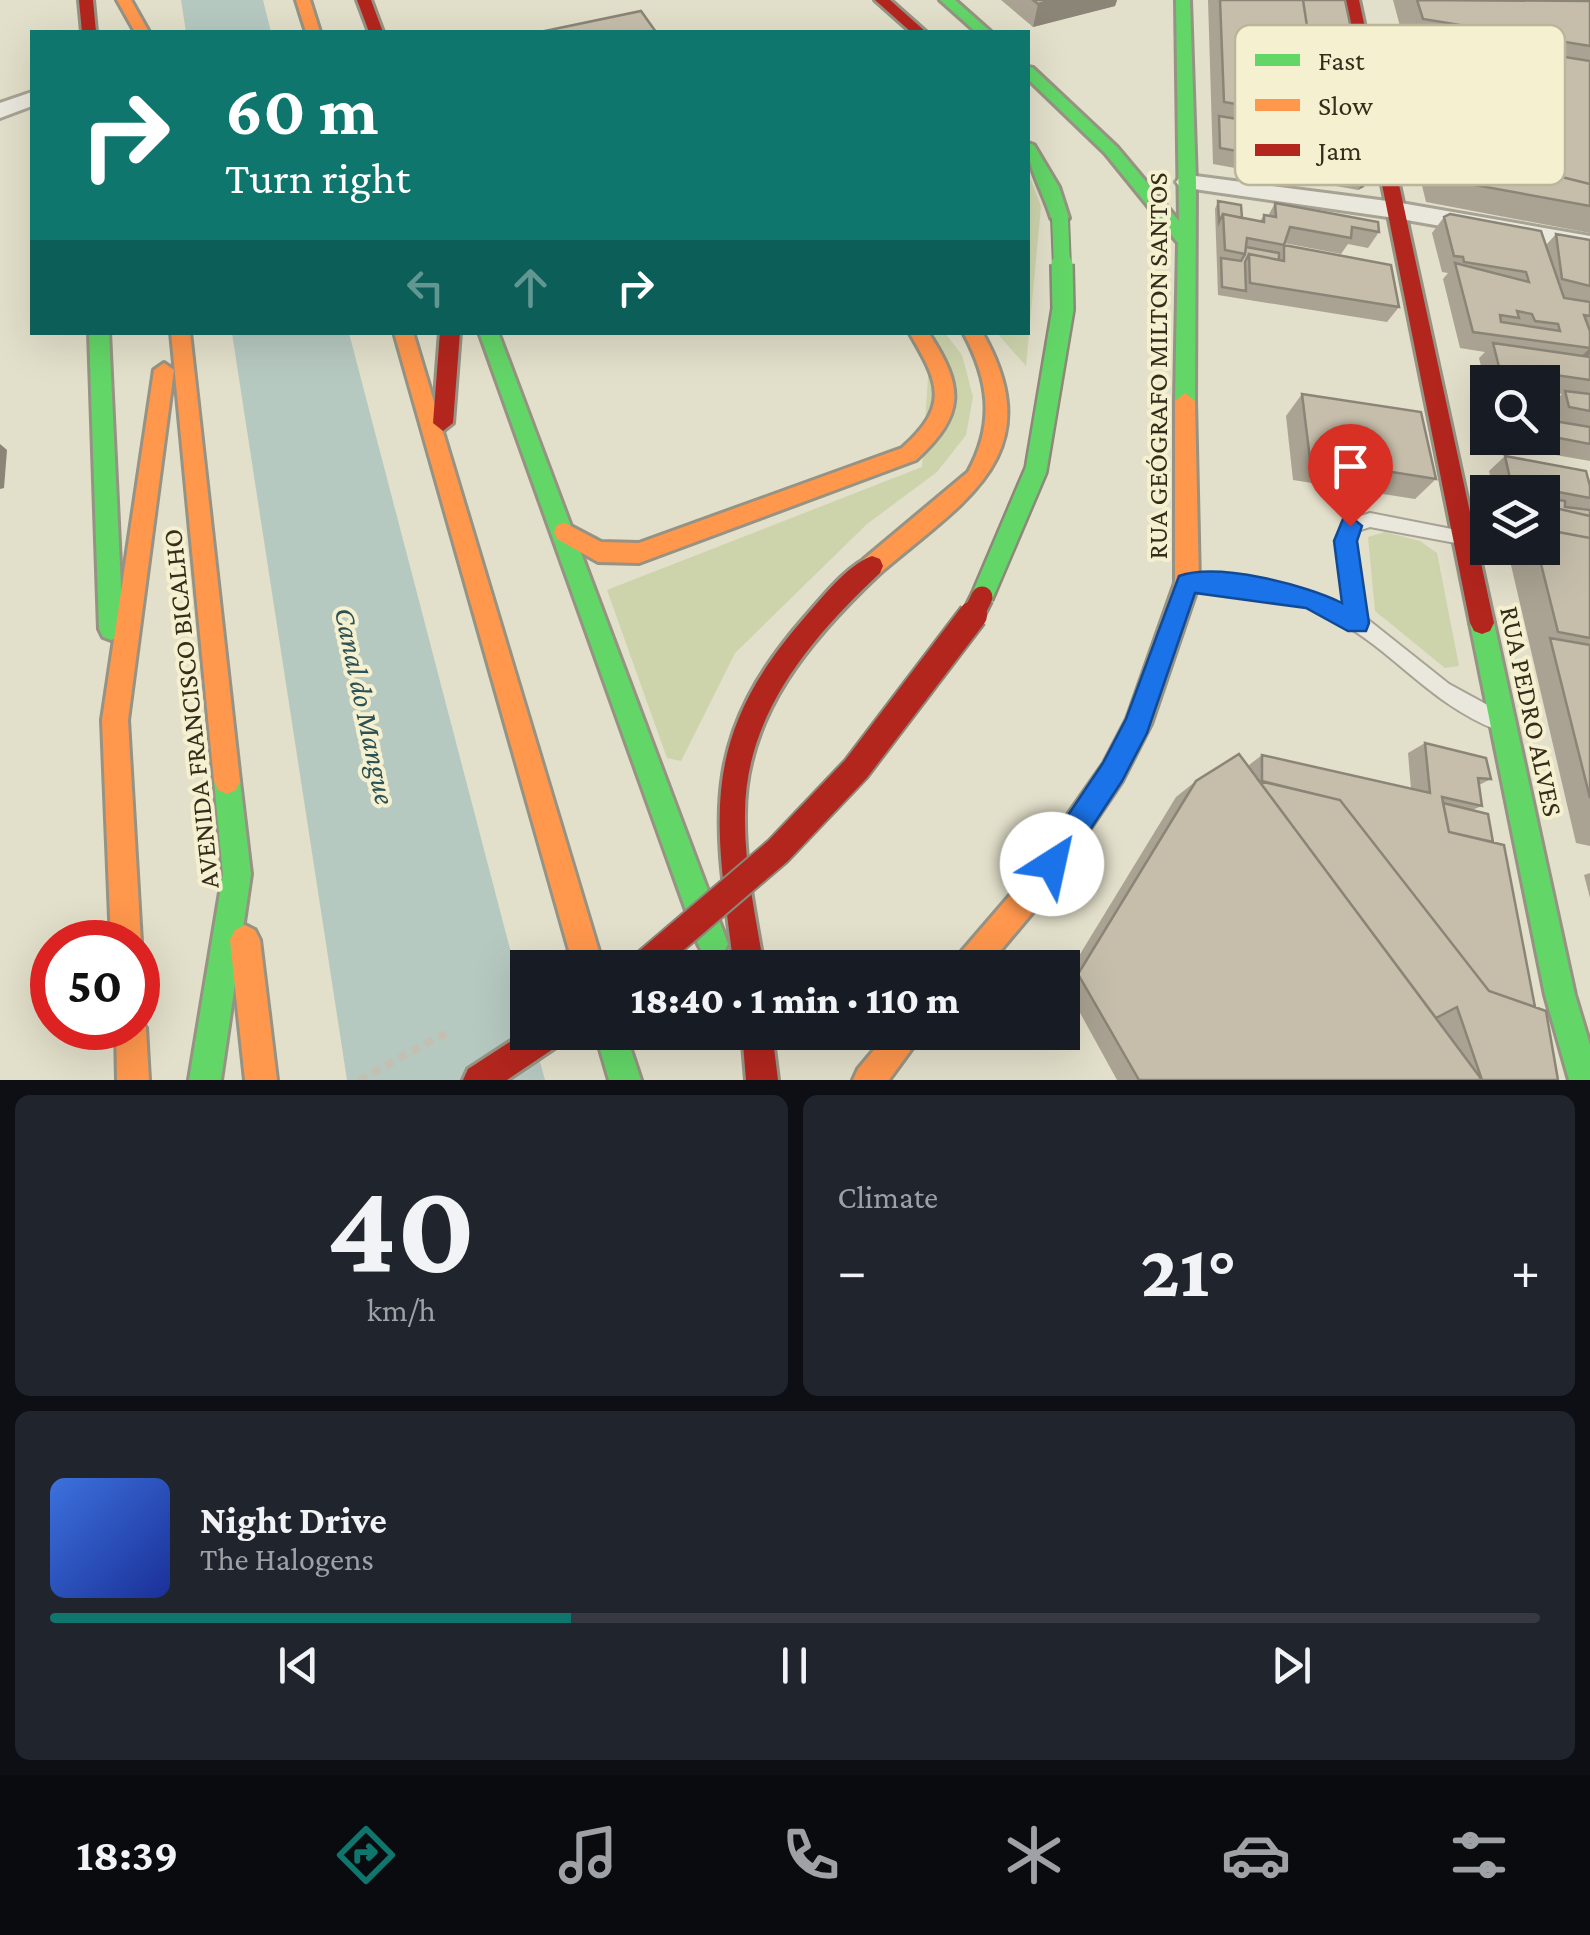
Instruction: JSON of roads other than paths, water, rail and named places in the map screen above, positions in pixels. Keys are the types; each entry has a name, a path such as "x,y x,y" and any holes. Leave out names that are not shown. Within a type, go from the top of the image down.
{"main road":[{"path":"86,0 93,30"},
{"path":"124,0 144,30"},
{"path":"144,0 145,30"},
{"path":"303,0 312,30"},
{"path":"364,0 375,30"},
{"path":"947,0 982,30"},
{"name":"RUA GEÓGRAFO MILTON SANTOS","path":"982,950 1028,896 1113,772 1138,724 1187,583 1184,239 1188,182 1166,146 1183,0"},
{"name":"RUA PEDRO ALVES","path":"1352,0 1357,25"},
{"path":"894,15 917,30"},
{"path":"1030,73 1108,142 1149,188 1184,239"},
{"path":"1108,142 1127,151 1166,146"},
{"path":"661,950 778,851 856,768 966,630 1007,547 1036,470 1062,310 1060,218 1051,187 1030,151"},
{"name":"RUA PEDRO ALVES","path":"1390,185 1560,995 1585,1080"},
{"path":"99,335 125,920"},
{"path":"115,720 169,335"},
{"name":"AVENIDA FRANCISCO BICALHO","path":"180,335 261,1080"},
{"path":"404,335 584,950"},
{"path":"440,461 450,335"},
{"path":"489,335 715,950"},
{"path":"564,532 598,552 639,554 909,454 935,433 949,406 946,375 920,335"},
{"path":"746,950 734,850 732,790 743,741 797,637 976,478 992,455 1002,401 995,371 974,335"},
{"path":"205,1080 237,874"},
{"path":"131,1050 133,1080"},
{"path":"480,1080 524,1050"},
{"path":"616,1050 625,1080"},
{"path":"751,1050 762,1080"},
{"path":"758,1050 762,1080"},
{"path":"868,1080 894,1050"}],"street":[{"path":"0,111 30,100"},
{"path":"1188,182 1395,210 1590,244"}],"lane":[{"path":"94,30 101,0"},
{"path":"1357,623 1345,541 1350,526 1370,520 1462,538"},
{"path":"1187,583 1242,586 1310,598 1357,623 1469,711 1506,725"}],"water":[{"path":"181,0 263,0 270,30 186,30"},
{"name":"Canal do Mangue","path":"232,335 350,335 510,950 510,1050 537,1050 545,1080 347,1080"}]}
